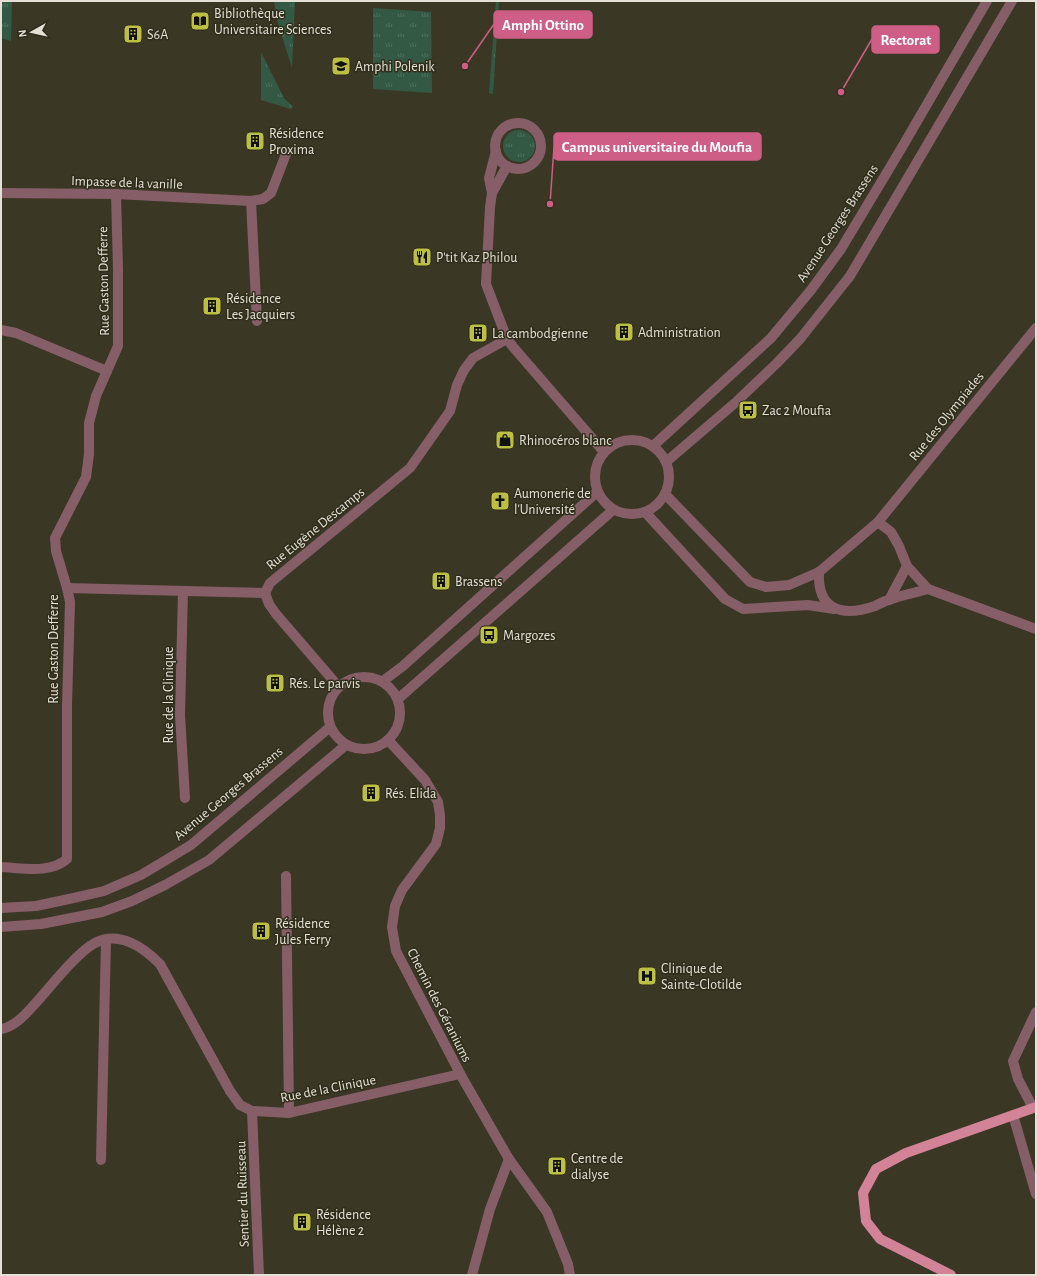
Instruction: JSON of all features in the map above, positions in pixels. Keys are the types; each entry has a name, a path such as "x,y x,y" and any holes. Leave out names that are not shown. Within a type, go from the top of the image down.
{"main road":[{"path":"951,1275 880,1239 866,1221 863,1193 876,1169 906,1152 1034,1107"}],"street":[{"name":"Avenue Georges Brassens","path":"653,446 766,343 811,290 841,249 987,1"},
{"path":"666,462 736,403 777,363 800,338 850,276 1012,1"},
{"path":"496,151 498,157 507,166 522,169 534,162 538,157 542,145 537,132 532,127 522,122 510,124 504,128 496,138 496,151 489,178 492,193 486,284 508,339 604,452"},
{"name":"Impasse de la vanille","path":"1,192 116,194 251,201 263,199 271,193 286,154"},
{"path":"492,193 507,166"},
{"name":"Rue Gaston Defferre","path":"1,867 50,868 60,865 67,858 67,706 70,602 56,552 55,538 86,477 89,454 89,423 96,396 118,346 116,194"},
{"path":"251,201 257,321"},
{"name":"Rue des Olympiades","path":"878,522 1036,328"},
{"path":"1,330 16,333 107,371"},
{"name":"Rue Eugène Descamps","path":"266,593 270,584 410,468 450,411 457,385 464,370 473,358 508,339"},
{"path":"632,439 653,446 666,462 669,473 665,494 660,502 645,512 634,515 624,514 613,510 604,502 597,492 595,471 598,461 604,452 612,445 622,441 632,439"},
{"path":"383,681 403,666 597,492"},
{"path":"665,494 750,582 766,587 789,585 819,572 878,522 890,532 899,546 907,566 928,590 1036,629"},
{"path":"398,699 613,510"},
{"path":"645,512 725,599 743,609 808,605 834,610 862,609 928,590"},
{"path":"889,600 907,566"},
{"path":"819,572 818,584 825,601 834,610"},
{"path":"67,588 266,593 269,604 276,614 338,686"},
{"name":"Rue de la Clinique","path":"183,591 180,715 185,798"},
{"path":"360,676 372,677 383,681 394,692 398,699 400,710 399,721 395,731 388,740 379,746 368,749 357,749 346,745 337,737 330,727 327,716 328,705 332,695 338,686 348,679 360,676"},
{"name":"Avenue Georges Brassens","path":"1,908 36,906 104,891 141,875 191,845 330,727"},
{"name":"Chemin des Géraniums","path":"388,740 425,780 438,802 440,814 440,828 436,844 402,890 394,906 392,927 396,951 460,1074"},
{"path":"1,927 42,924 102,912 132,902 209,860 346,745"},
{"path":"286,876 289,1113"},
{"path":"1,1029 22,1019 78,957 95,942 112,938 131,942 148,952 160,964 230,1091 240,1104 252,1111"},
{"path":"101,1160 106,940"},
{"path":"1034,1107 1018,1079 1013,1061 1036,1012"},
{"path":"460,1074 509,1159 546,1212 568,1264 570,1275"},
{"name":"Rue de la Clinique","path":"252,1111 289,1113 460,1074"},
{"name":"Sentier du Ruisseau","path":"252,1111 259,1275"},
{"path":"1013,1114 1036,1194"},
{"path":"472,1275 490,1209 509,1159"}],"green space":[{"path":"1,1 12,1 11,41 1,38"},
{"path":"274,1 295,1 292,68 277,20"},
{"path":"496,1 499,1 493,94 489,93"},
{"path":"373,8 431,12 432,93 373,89"},
{"path":"261,52 284,98 293,107 291,109 261,100"},
{"path":"519,130 530,135 535,146 530,157 519,162 508,157 503,146 508,135"}],"place":[{"name":"Bibliothèque Universitaire Sciences","path":"200,21"},
{"name":"S6A","path":"133,34"},
{"name":"Amphi Polenik","path":"341,66"},
{"name":"Amphi Ottino","path":"465,66"},
{"name":"Rectorat","path":"841,92"},
{"name":"Résidence Proxima","path":"255,141"},
{"name":"Campus universitaire du Moufia","path":"550,204"},
{"name":"P'tit Kaz Philou","path":"422,257"},
{"name":"Résidence Les Jacquiers","path":"212,306"},
{"name":"Administration","path":"624,332"},
{"name":"La cambodgienne","path":"478,333"},
{"name":"Zac 2 Moufia","path":"748,410"},
{"name":"Rhinocéros blanc","path":"505,440"},
{"name":"Aumonerie de l'Université","path":"500,501"},
{"name":"Brassens","path":"441,581"},
{"name":"Margozes","path":"489,635"},
{"name":"Rés. Le parvis","path":"275,683"},
{"name":"Rés. Elida","path":"371,793"},
{"name":"Résidence Jules Ferry","path":"261,931"},
{"name":"Clinique de Sainte-Clotilde","path":"647,976"},
{"name":"Centre de dialyse","path":"557,1166"},
{"name":"Résidence Hélène 2","path":"302,1222"}]}
